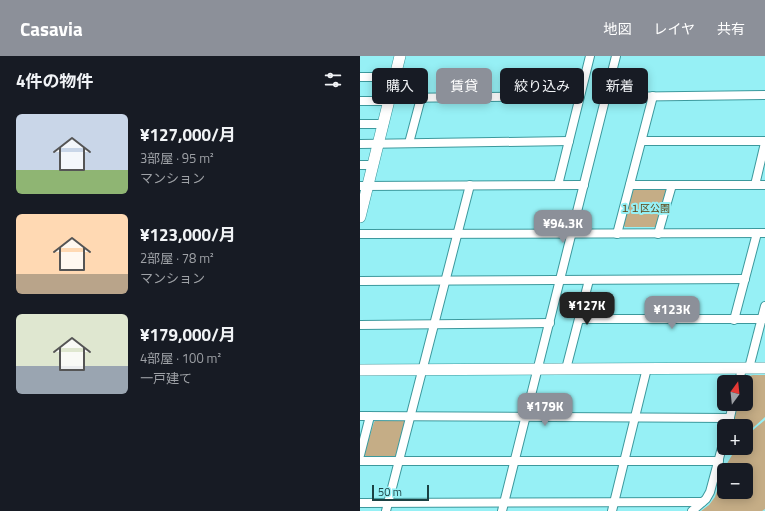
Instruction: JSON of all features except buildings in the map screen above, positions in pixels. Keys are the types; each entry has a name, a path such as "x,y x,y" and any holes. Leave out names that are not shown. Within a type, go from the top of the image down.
{"street":[{"path":"397,68 400,56"},
{"path":"584,80 590,56"},
{"path":"613,68 616,56"},
{"path":"360,77 372,77"},
{"path":"648,96 765,95"},
{"path":"617,234 653,96"},
{"path":"428,98 500,97"},
{"path":"360,101 372,100"},
{"path":"361,212 364,186 373,165 389,104"},
{"path":"409,143 419,104"},
{"path":"558,185 578,104"},
{"path":"502,511 604,104"},
{"path":"360,124 384,124"},
{"path":"360,144 569,141"},
{"path":"642,141 765,142 754,185"},
{"path":"360,165 373,165"},
{"path":"386,511 470,185"},
{"path":"364,186 584,185"},
{"path":"630,185 765,185"},
{"path":"658,234 672,185"},
{"path":"360,234 761,233 745,279 734,320"},
{"path":"360,281 745,279"},
{"path":"566,369 589,280"},
{"path":"742,375 763,319 765,306"},
{"path":"579,320 763,319"},
{"path":"360,325 550,323"},
{"path":"612,511 647,368"},
{"path":"360,370 765,368"},
{"path":"360,416 635,417 717,421"},
{"path":"360,455 370,416"},
{"path":"692,511 710,492 720,455"},
{"path":"360,461 719,461"},
{"path":"360,502 702,502"}],"green space":[{"name":"１１区公園","path":"635,188 667,189 657,225 655,227 625,227 623,225 632,192"},
{"path":"753,375 765,375 765,417 753,428 753,419 733,419 735,411 753,411"},
{"path":"376,420 406,422 397,455 394,457 364,455 374,422"},
{"path":"765,420 765,509 762,511 701,511 709,505 715,497 717,491 717,499 753,499 753,463 727,463 732,455 753,455 753,430"}]}
